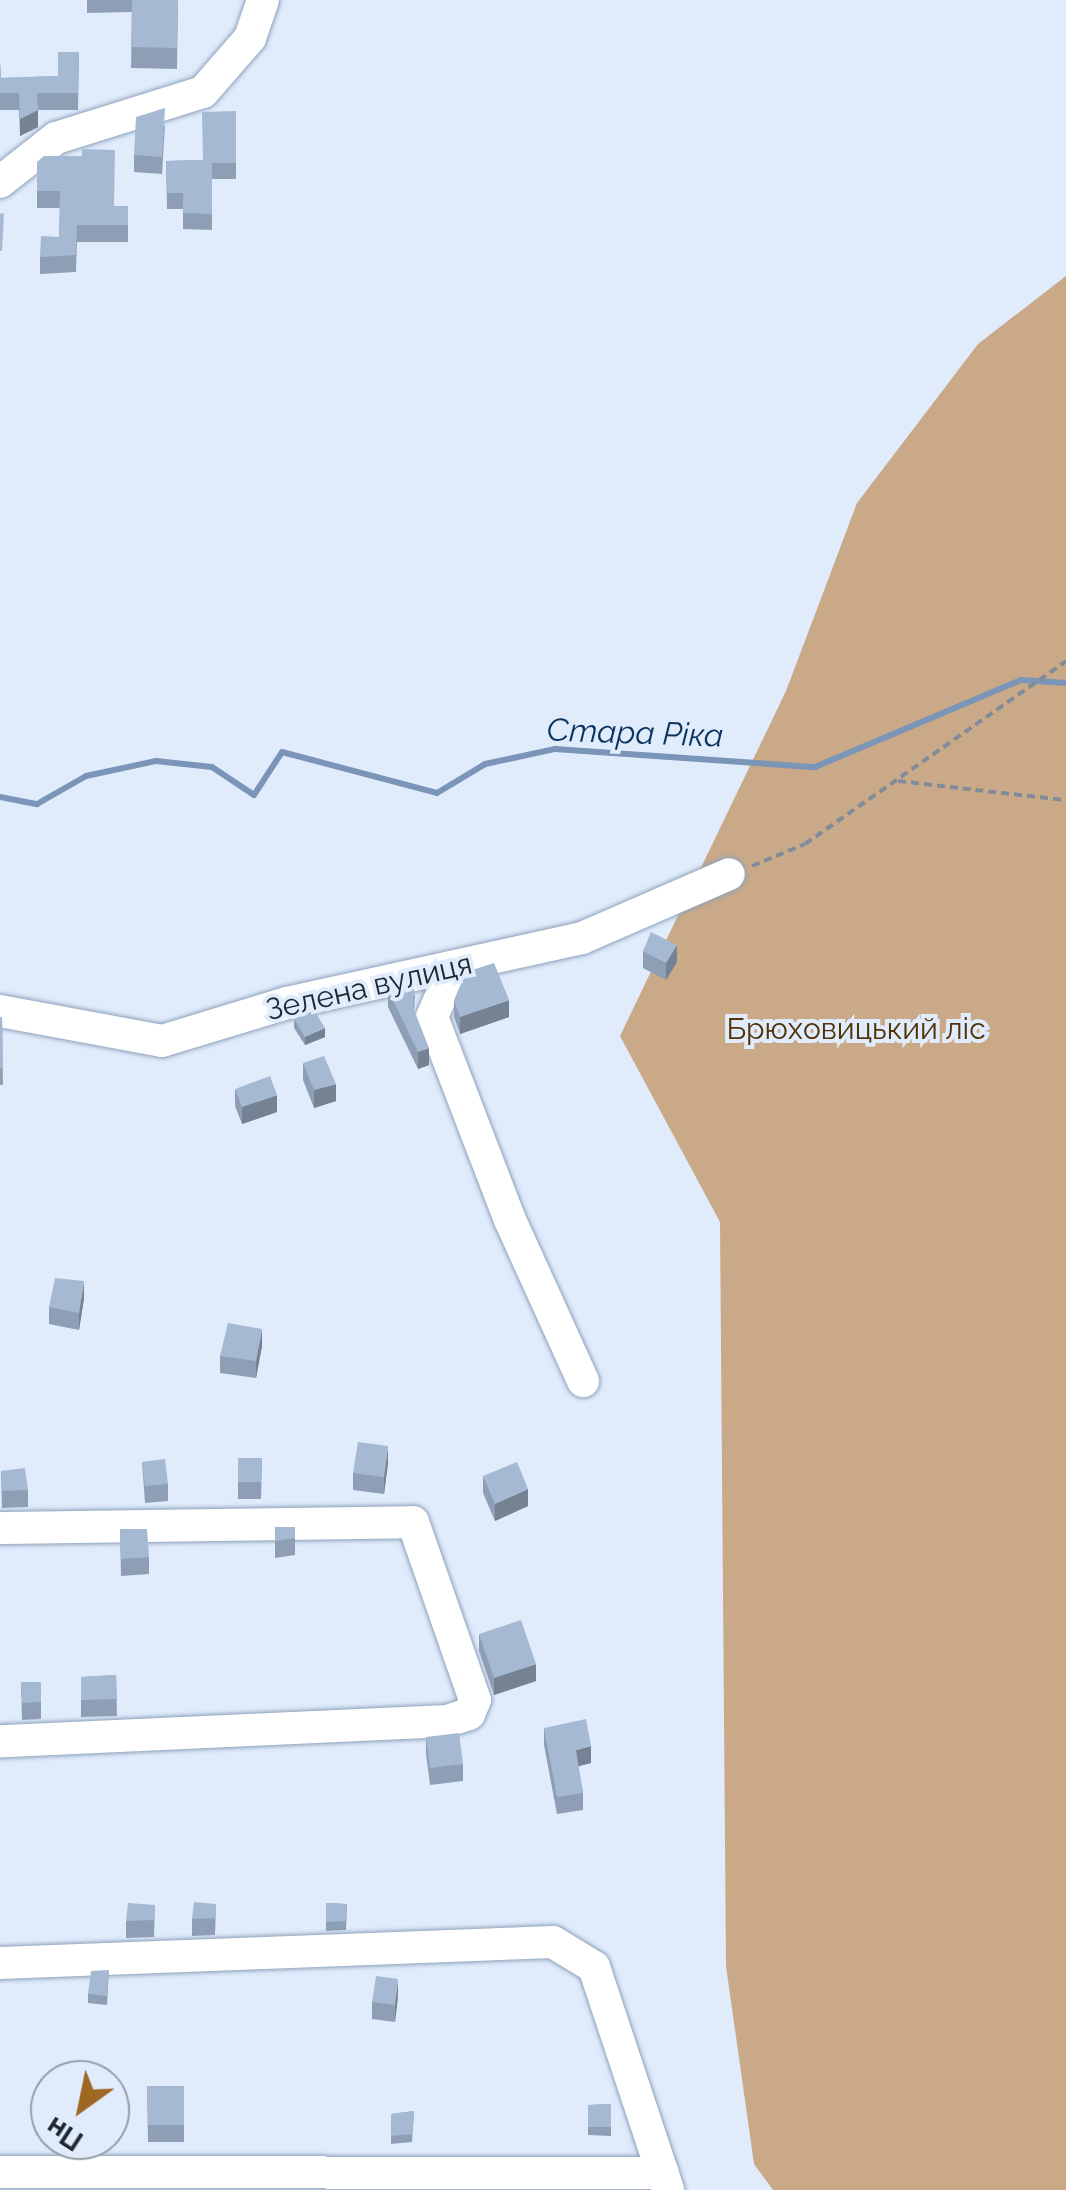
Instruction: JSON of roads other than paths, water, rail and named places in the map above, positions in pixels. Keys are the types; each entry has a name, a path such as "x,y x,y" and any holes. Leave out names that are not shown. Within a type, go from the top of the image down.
{"street":[{"path":"0,182 56,138 203,92 250,38 264,0"},
{"name":"Зелена вулиця","path":"0,1011 162,1042 287,1003 582,938 729,874"},
{"path":"453,968 432,1018 510,1220 583,1381"},
{"path":"0,1528 413,1522 475,1700 469,1714 448,1721 0,1742"},
{"path":"0,1963 553,1942 594,1967 665,2182 0,2172"}],"waterway":[{"name":"Стара Ріка","path":"0,797 37,804 86,776 156,761 212,767 254,795 282,752 437,793 485,764 555,749 815,767 1021,680 1066,683"}],"park label":[{"name":"Брюховицький ліс","path":"856,1029"}]}
